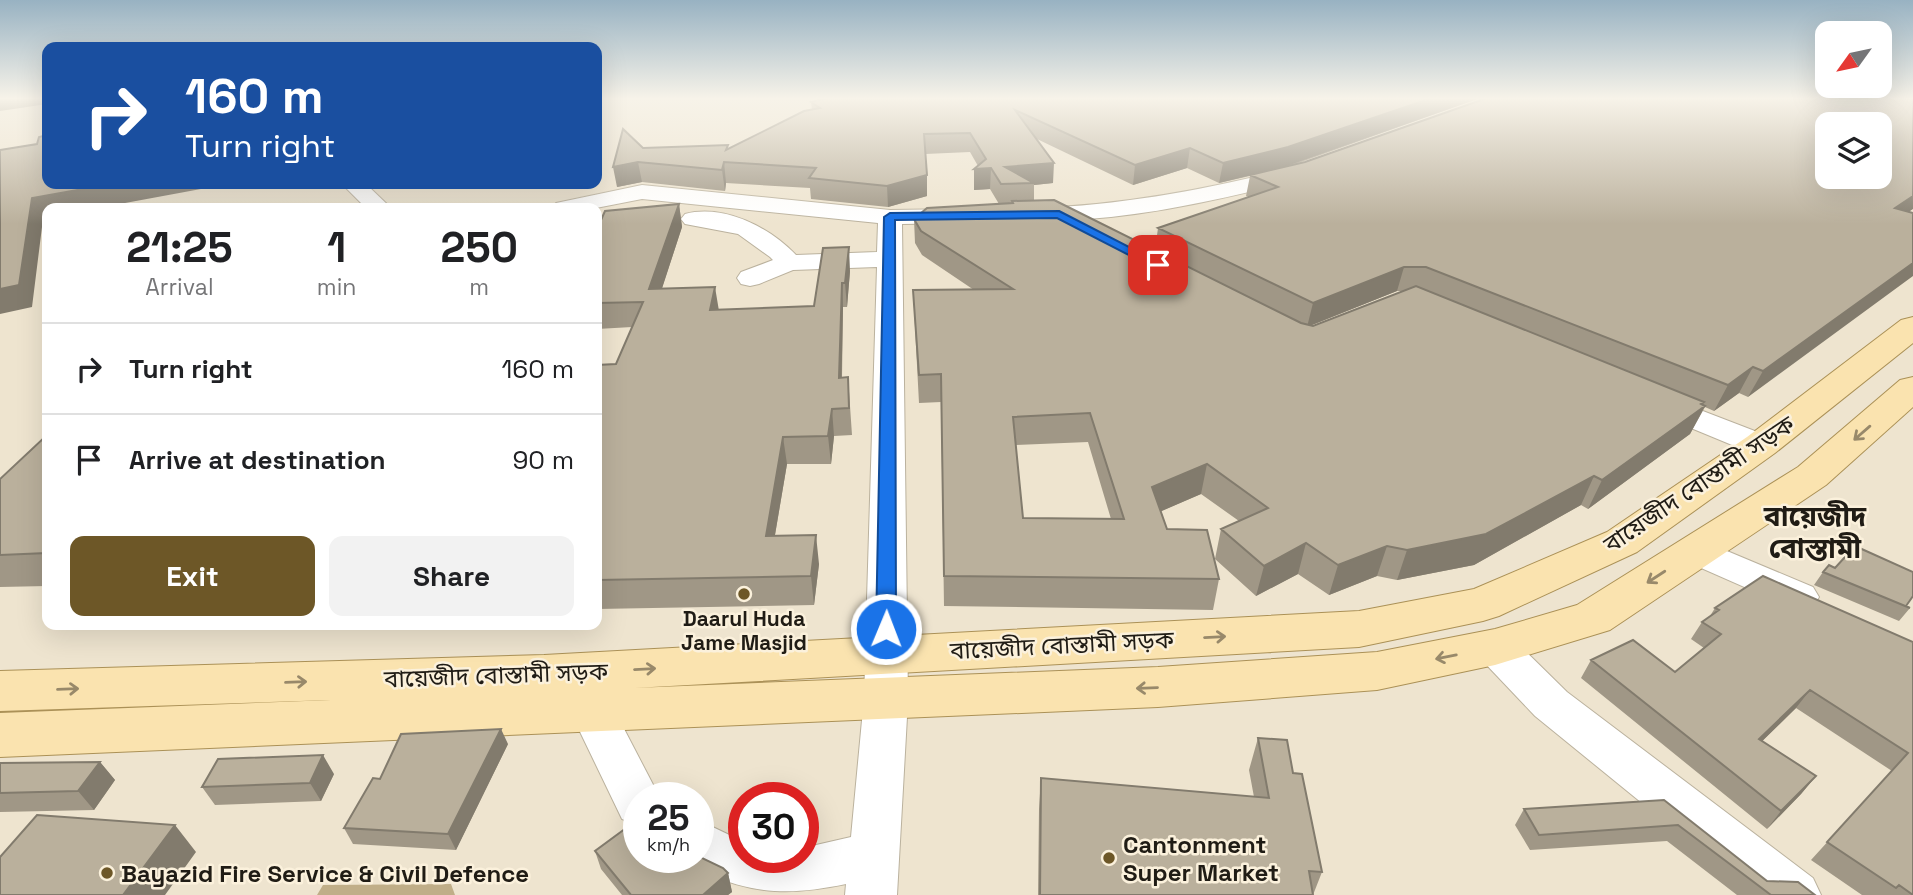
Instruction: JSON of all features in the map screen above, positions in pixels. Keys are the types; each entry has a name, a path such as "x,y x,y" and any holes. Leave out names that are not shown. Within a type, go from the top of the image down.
{"main road":[{"name":"বায়েজীদ বোস্তামী সড়ক","path":"0,735 592,711 886,677 1359,629 1483,604 1622,542 1761,445 1913,327"},
{"name":"বায়েজীদ বোস্তামী সড়ক","path":"0,691 544,674 886,677 1158,687 1377,671 1494,647 1593,618 1812,476 1913,388"}],"street":[{"path":"1020,215 1059,215 1186,201 1305,170"},
{"path":"358,189 374,203"},
{"path":"588,203 642,192 890,217 981,216"},
{"path":"1059,215 1108,240"},
{"path":"661,217 733,223 761,235 789,263"},
{"path":"714,852 746,869 872,874 886,677 890,217"},
{"path":"750,278 789,263 890,259"},
{"path":"1635,393 1761,445"},
{"path":"1696,551 1837,614"},
{"path":"1494,647 1551,704 1795,895"},
{"path":"592,711 628,782"}],"shaded area":[{"path":"451,884 455,895 317,895 323,885"}],"building":[{"path":"38,140 42,140 42,189 83,189 32,198 19,285 0,289 0,150 37,144"},
{"path":"620,140 634,140 643,148 728,145 726,150 746,140 924,140 927,175 887,186 809,178 816,168 724,162 722,170 638,162 613,167"},
{"path":"974,140 1037,140 1054,163 1005,167 1034,183 1001,184 991,168 974,169 986,159"},
{"path":"1080,140 1309,140 1223,163 1190,148 1135,165"},
{"path":"1368,140 1815,140 1815,189 1892,189 1892,140 1913,140 1913,196 1895,208 1913,213 1913,263 1763,371 1753,367 1728,385 1426,267 1404,267 1313,303 1158,228 1278,187 1250,175 1305,162"},
{"path":"1054,200 1301,323 1313,326 1416,286 1704,402 1701,404 1705,406 1602,480 1594,476 1486,534 1407,550 1387,546 1338,565 1306,543 1264,566 1221,529 1268,508 1207,464 1152,487 1167,529 1207,530 1219,579 944,576 941,374 919,375 913,290 1013,289 921,231 914,219 927,208 1013,203 1012,201","holes":["1090,413 1124,519 1023,518 1013,417"]},
{"path":"679,204 649,289 715,287 710,310 814,306 823,248 849,247 845,283 842,283 839,378 848,377 849,408 832,409 828,436 783,437 766,536 816,535 811,576 602,580 602,365 616,364 643,302 602,303 602,218 605,211"},
{"path":"42,440 42,553 0,555 0,479"},
{"path":"1855,546 1913,572 1913,596 1906,606 1910,608 1823,572 1829,565 1835,568"},
{"path":"1763,576 1913,642 1913,895 1899,885 1896,888 1827,842 1908,753 1810,690 1759,739 1816,776 1781,811 1591,660 1633,640 1675,672 1721,634 1702,622 1719,610 1715,608"},
{"path":"501,729 448,834 344,828 373,778 380,779 401,734"},
{"path":"1258,738 1287,740 1293,773 1302,774 1322,872 1309,871 1313,895 1040,895 1041,778 1269,798"},
{"path":"323,755 310,783 202,787 218,759"},
{"path":"100,762 78,791 0,793 0,763"},
{"path":"1664,800 1767,881 1798,882 1815,895 1771,895 1678,825 1539,835 1524,809"},
{"path":"37,815 175,825 123,895 0,895 0,857"},
{"path":"623,830 623,873 714,873 714,864 728,873 703,895 631,895 595,851"}],"place":[{"name":"Daarul Huda Jame Masjid","path":"744,594"},
{"name":"Cantonment Super Market","path":"1109,858"},
{"name":"Bayazid Fire Service & Civil Defence","path":"107,873"}],"district":[{"name":"বায়েজীদ বোস্তামী","path":"1815,532"}],"route":[{"path":"886,629 890,217 1059,215 1158,265"}]}
